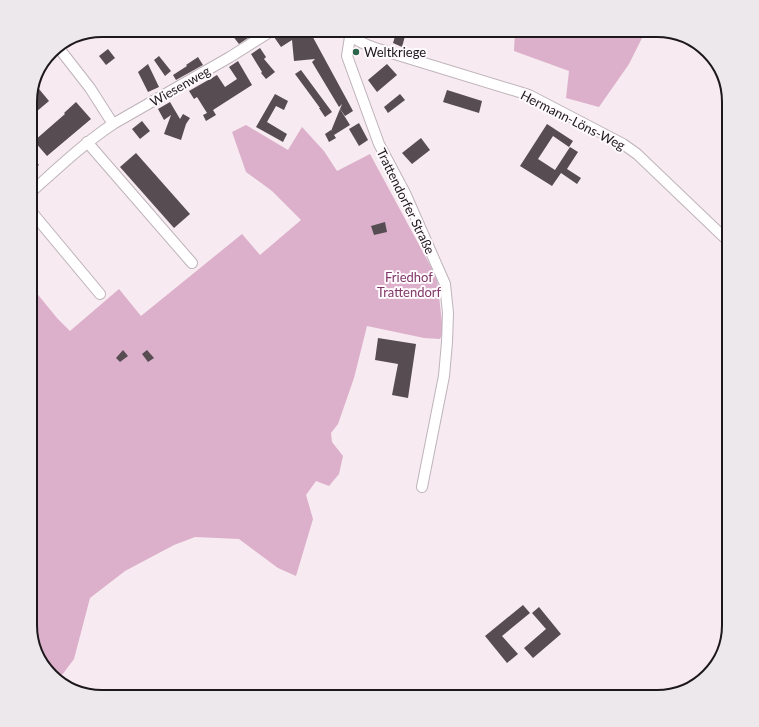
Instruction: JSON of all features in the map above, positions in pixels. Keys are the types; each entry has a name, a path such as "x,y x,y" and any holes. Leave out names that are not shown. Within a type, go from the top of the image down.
{"street":[{"name":"Wiesenweg","path":"37,187 87,142 113,124 262,37"},
{"name":"Trattendorfer Straße","path":"346,37 347,56 379,144 405,193 445,284 448,312 444,376 422,487"},
{"name":"Hermann-Löns-Weg","path":"352,37 375,48 529,95 623,144 637,154 722,235"},
{"path":"61,51 90,88 113,124"},
{"path":"87,142 192,263"},
{"path":"37,218 100,294"}],"green space":[{"path":"515,37 642,37 629,64 599,107 566,98 569,71 514,51"},
{"name":"Friedhof Trattendorf","path":"246,125 288,150 302,127 324,151 337,171 370,154 437,278 443,332 440,339 424,338 367,326 354,378 338,424 331,433 332,442 343,456 339,474 329,486 316,481 306,495 313,519 296,576 278,568 239,539 195,537 174,545 125,571 90,598 74,659 61,675 48,661 42,650 37,629 37,294 70,331 119,289 141,316 242,234 260,255 301,220 272,191 246,172 232,132"}],"building":[{"path":"234,37 247,37 248,38 239,44"},
{"path":"274,37 313,37 353,111 345,116 340,109 342,104 339,107 312,62 315,59 294,61 292,40 281,47"},
{"path":"395,37 405,37 402,47 393,43"},
{"path":"260,48 266,57 264,59 275,72 266,79 261,73 262,72 251,54"},
{"path":"108,49 115,58 106,65 99,56"},
{"path":"159,56 171,71 165,76 154,60"},
{"path":"198,57 203,65 176,80 173,75"},
{"path":"238,61 252,85 213,110 216,115 206,121 203,115 207,113 197,97 194,99 189,91 217,75 225,87 237,79 229,67"},
{"path":"148,64 159,87 148,92 138,72"},
{"path":"387,64 397,75 377,92 368,80"},
{"path":"301,70 332,112 325,117 295,74"},
{"path":"38,88 49,101 37,111"},
{"path":"447,90 482,101 479,113 443,102"},
{"path":"275,94 288,101 284,110 276,106 267,122 287,134 283,142 256,127"},
{"path":"400,94 405,100 388,113 384,107"},
{"path":"76,102 91,119 47,156 37,144 37,138 65,114 64,113"},
{"path":"170,102 180,119 183,114 190,118 186,124 181,140 164,134 171,115 164,120 158,109"},
{"path":"340,109 350,125 334,135 336,138 329,142 325,134 331,131"},
{"path":"142,121 150,131 140,139 132,129"},
{"path":"359,123 368,140 359,146 349,129"},
{"path":"547,124 573,141 569,147 553,136 538,159 555,170 570,147 578,152 567,169 581,178 577,184 561,173 552,186 520,166"},
{"path":"421,138 430,150 412,164 402,153"},
{"path":"136,153 190,214 174,228 120,167"},
{"path":"385,222 387,232 374,235 371,226"},
{"path":"378,338 416,344 408,398 392,395 398,364 375,360"},
{"path":"123,350 128,356 120,362 116,358"},
{"path":"147,350 154,358 148,362 142,354"},
{"path":"523,605 530,613 502,636 518,654 507,663 485,636"},
{"path":"539,607 561,634 533,658 524,648 546,629 532,613"}],"place":[{"name":"Weltkriege","path":"356,52"}]}
